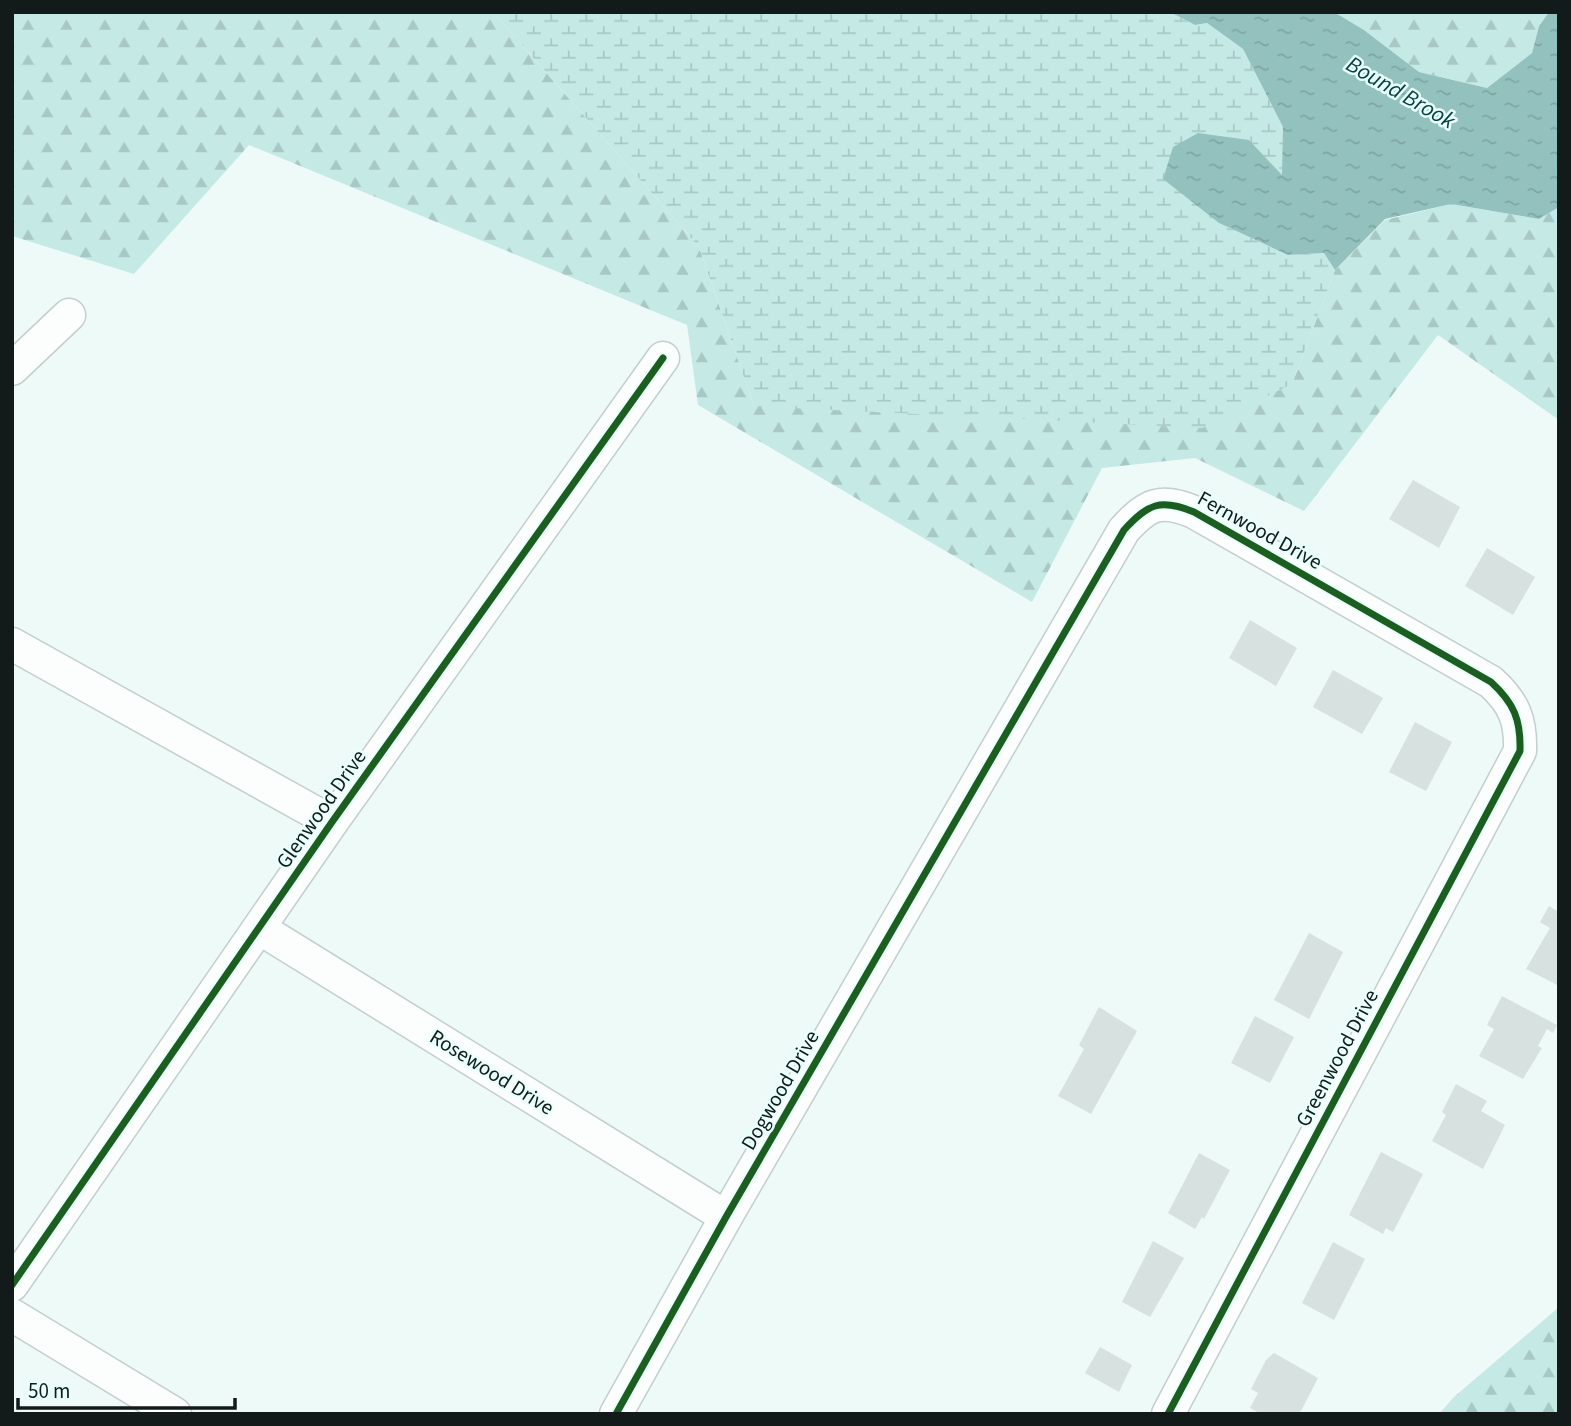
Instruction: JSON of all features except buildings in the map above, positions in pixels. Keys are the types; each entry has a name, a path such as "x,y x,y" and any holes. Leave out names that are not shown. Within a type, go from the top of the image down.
{"street":[{"path":"12,369 69,316"},
{"name":"Glenwood Drive","path":"12,1284 332,822 663,358"},
{"name":"Fernwood Drive","path":"978,786 1124,530 1142,510 1160,504 1177,505 1194,512 1491,682 1506,696 1517,714"},
{"path":"12,644 332,822"},
{"name":"Greenwood Drive","path":"1168,1414 1520,751 1517,714"},
{"name":"Dogwood Drive","path":"616,1414 726,1217 978,786"},
{"name":"Rosewood Drive","path":"259,928 726,1217"},
{"path":"12,1315 175,1414"}],"green space":[{"path":"12,12 493,12 699,247 754,406 1292,384 1335,270 1385,220 1451,204 1539,219 1559,207 1559,420 1438,335 1304,511 1195,458 1102,468 1032,602 698,405 687,325 249,145 134,274 12,236"},
{"path":"493,12 1170,12 1195,25 1207,23 1243,49 1283,127 1283,176 1219,223 1288,255 1324,253 1335,270 1292,384 1202,428 754,406 699,247"},
{"path":"1334,12 1549,12 1539,26 1532,53 1487,88 1419,72 1364,30"},
{"path":"1559,1307 1559,1414 1439,1414 1454,1397"}],"water":[{"name":"Bound Brook","path":"1170,12 1334,12 1364,30 1419,72 1487,88 1532,53 1539,26 1549,12 1559,12 1559,207 1539,219 1451,204 1385,219 1335,270 1324,253 1288,255 1219,223 1163,179 1173,147 1198,133 1249,140 1282,175 1283,127 1243,49 1207,23 1195,25"}],"cycle path":[{"path":"12,1285 332,822 663,358"},
{"path":"616,1414 726,1217 1124,530 1148,509 1172,505 1194,512 1491,682 1511,705 1519,730 1520,751 1168,1414"}]}
